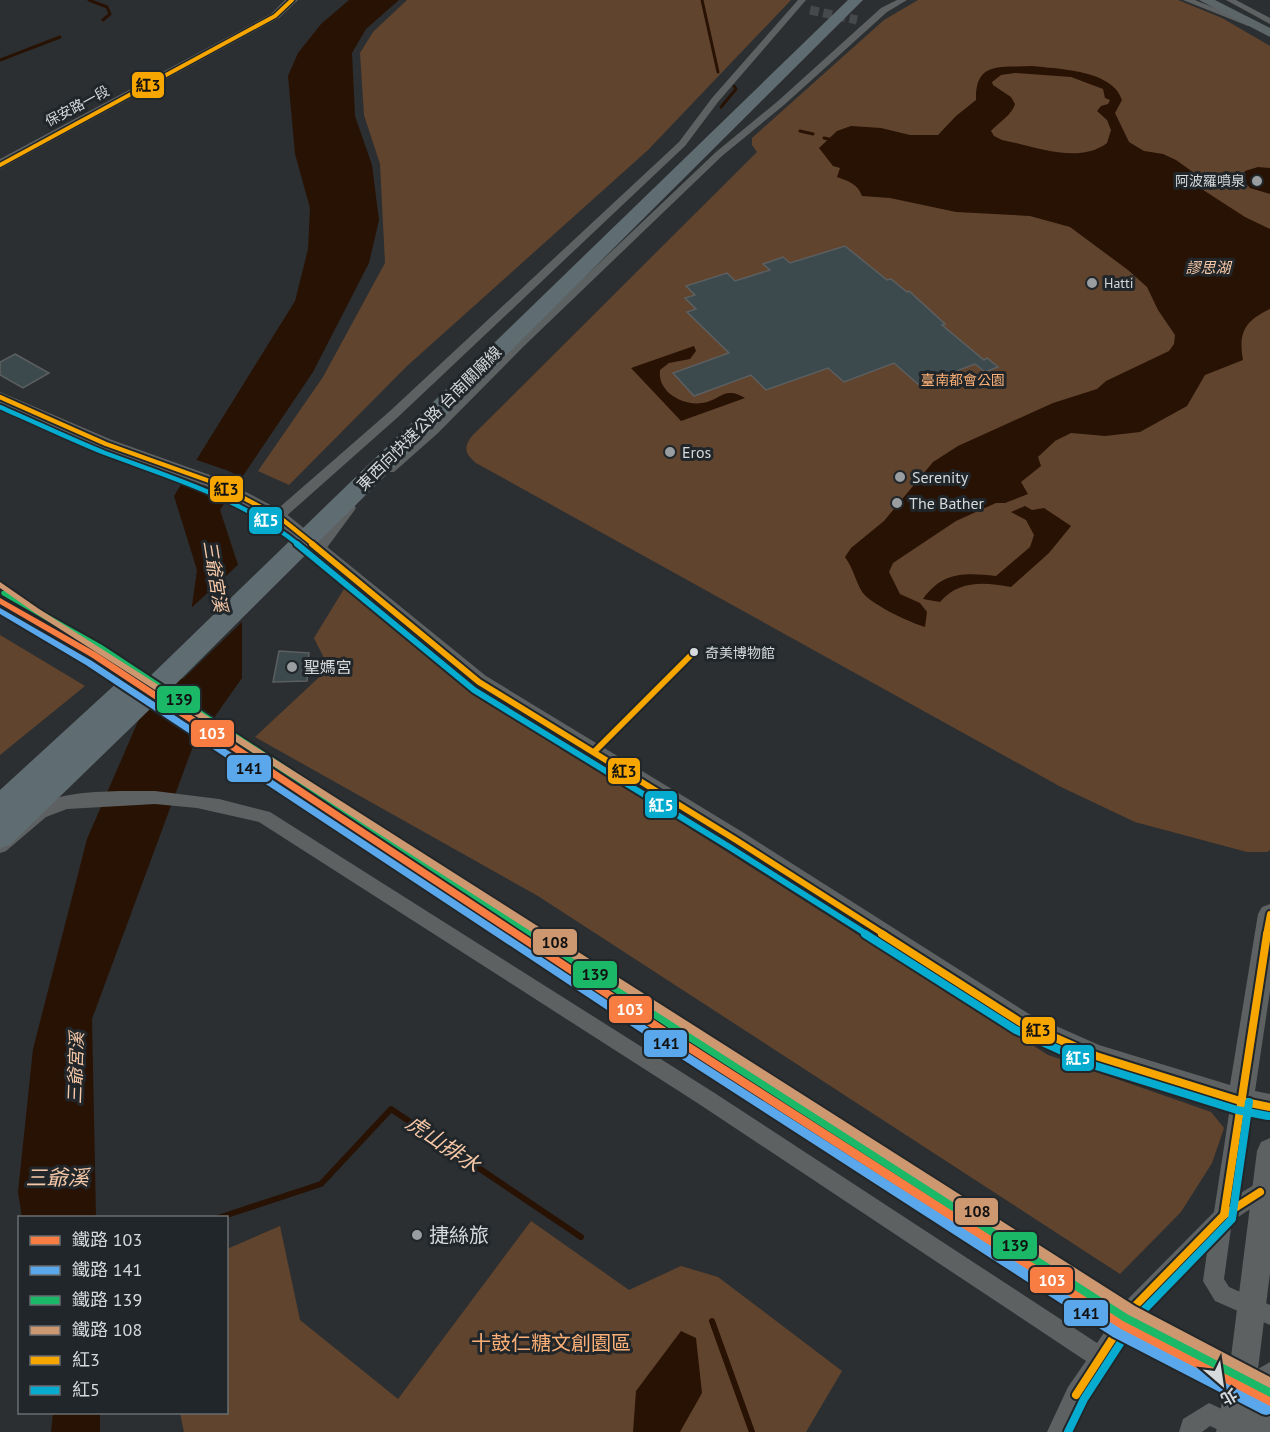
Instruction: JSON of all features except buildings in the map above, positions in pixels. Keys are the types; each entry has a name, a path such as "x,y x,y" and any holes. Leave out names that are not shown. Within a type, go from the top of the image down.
{"highway":[{"name":"東西向快速公路 台南關廟線","path":"0,808 699,149 729,119 805,32 843,0"},
{"name":"東西向快速公路 台南關廟線","path":"729,119 785,72 856,0"},
{"path":"785,72 867,0"},
{"name":"東西向快速公路 台南關廟線","path":"0,836 171,673 499,339"}],"main road":[{"path":"1205,0 1270,33"},
{"path":"1224,0 1270,23"}],"street":[{"name":"保安路一段","path":"0,165 275,15 292,0"},
{"path":"278,516 394,414 499,339 699,149 755,126 884,10 903,0"},
{"path":"1187,0 1254,25"},
{"path":"1230,0 1270,23"},
{"path":"699,149 705,113 799,3 810,9"},
{"path":"857,20 871,22"},
{"path":"318,550 351,505 434,430 499,339"},
{"path":"0,396 106,444 215,483 278,516 479,682 736,840 1020,1022 1096,1056 1240,1101 1270,1107"},
{"path":"0,793 96,800"},
{"path":"0,846 19,828 54,805 96,800 126,797 178,799 218,804 264,817 418,913 938,1248 1099,1357"},
{"path":"1270,914 1213,1281 1222,1294 1270,1315"},
{"path":"1231,1432 1246,1357 1270,1151"},
{"path":"1058,1432 1076,1395 1131,1310 1224,1215 1270,1185"},
{"path":"1260,1432 1270,1377"},
{"path":"1190,1432 1191,1427 1209,1414 1246,1432"}],"green space":[{"path":"407,0 791,0 648,150 407,366 289,485 258,471 323,377 385,263 380,164 364,115 360,53 373,32"},
{"name":"臺南都會公園","path":"918,0 1178,0 1222,18 1270,46 1270,850 1267,852 1247,852 1135,822 1061,787 476,463 466,450 472,436 757,152 752,145 752,138 884,20"},
{"path":"347,584 482,697 1048,1055 1211,1112 1224,1128 1212,1163 1181,1212 1120,1274 538,896 255,737 329,668 314,638"},
{"path":"0,635 85,686 0,755"},
{"name":"十鼓仁糖文創園區","path":"531,1221 629,1290 681,1266 718,1277 842,1371 806,1432 184,1432 180,1414 228,1414 228,1249 280,1226 300,1320 398,1399"}],"water":[{"name":"三爺溪","path":"349,0 399,0 366,29 352,53 355,116 372,165 379,220 369,263 313,372 220,510 242,577 242,678 192,749 92,1019 96,1216 22,1216 18,1192 33,1049 87,839 139,719 184,662 197,570 174,496 295,301 308,249 310,208 295,154 288,76 298,53 321,24"},
{"name":"謬思湖","path":"1032,66 1070,70 1108,82 1117,90 1122,100 1115,113 1129,142 1144,151 1163,154 1176,160 1197,175 1197,186 1245,217 1270,229 1270,309 1261,313 1245,328 1242,342 1243,360 1205,375 1187,406 1140,432 1105,436 1071,433 1055,441 1038,457 1041,466 1021,482 1028,494 1005,503 996,503 956,521 893,563 889,572 900,594 920,603 927,612 925,627 890,612 865,595 845,557 851,548 884,521 933,462 958,446 1053,403 1097,389 1106,381 1169,351 1174,344 1175,335 1158,310 1147,287 1070,227 1030,216 956,212 890,198 862,196 855,186 837,177 840,168 833,166 819,148 837,131 851,126 881,128 910,135 938,135 976,100 977,87 985,72 1000,67","holes":["1015,73 1071,77 1103,89 1105,98 1110,100 1097,111 1107,120 1111,130 1107,143 1083,153 1069,153 1002,140 994,136 991,131 1008,115 1015,104 1011,97 993,85 992,82 1001,75"]},
{"name":"阿波羅噴泉","path":"1258,167 1270,168 1270,194 1250,188 1242,179 1245,171"},
{"path":"694,346 696,351 690,359 669,363 660,370 660,378 667,391 680,400 695,403 708,402 727,393 738,394 745,398 681,421 631,368"},
{"path":"1025,506 1032,510 1044,508 1071,526 1049,553 1011,587 972,584 955,590 940,602 923,599 939,583 956,576 975,574 996,576 1030,547 1034,535 1026,520 1011,512"},
{"path":"681,1331 696,1338 702,1393 680,1432 633,1432 636,1391"},
{"path":"53,1414 100,1414 100,1432 51,1432"}],"pier":[{"path":"194,459 229,471 244,480 227,506 179,482"},
{"path":"240,563 245,577 245,619 183,679 171,673 181,661 188,611"}],"waterway":[{"path":"89,0 107,7 110,14 103,20"},
{"path":"702,0 718,72"},
{"path":"0,60 60,37"},
{"path":"721,107 736,89 734,86"},
{"path":"800,131 813,134"},
{"path":"824,138 833,140"},
{"name":"虎山排水","path":"224,1216 321,1184 391,1109 581,1237"},
{"name":"虎山排水","path":"712,1321 752,1432"}],"tunnel":[{"path":"810,10 857,20"}],"railway":[{"path":"0,604 28,617"}],"rail line":[{"name":"108","path":"0,584 37,611 1131,1310 1270,1383"},
{"name":"139","path":"4,593 99,647 670,1024 1127,1317 1270,1392"},
{"name":"103","path":"0,601 94,655 665,1032 1122,1325 1270,1402"},
{"name":"141","path":"0,611 89,663 660,1040 1117,1333 1266,1410"}],"transit line":[{"name":"紅3","path":"0,165 275,16 292,0"},
{"name":"紅3","path":"0,397 106,444 215,483 278,516 479,682 736,840 1020,1022 1096,1056 1240,1101 1270,1107"},
{"name":"紅5","path":"0,407 103,452 211,491 273,524 474,690 731,848 1016,1030 1093,1065 1237,1110 1268,1116"},
{"name":"紅3","path":"594,752 694,652"},
{"name":"紅3","path":"1224,1215 1244,1072 1270,914"},
{"name":"紅5","path":"1068,1432 1084,1399 1138,1316 1232,1219 1249,1102"},
{"name":"紅3","path":"1076,1395 1131,1310 1224,1215 1260,1192"}],"place":[{"name":"阿波羅噴泉","path":"1257,181"},
{"name":"Hatti","path":"1092,283"},
{"name":"Eros","path":"670,452"},
{"name":"Serenity","path":"900,477"},
{"name":"The Bather","path":"897,503"},
{"name":"奇美博物館","path":"694,652"},
{"name":"聖媽宮","path":"292,667"},
{"name":"捷絲旅","path":"417,1235"}],"water label":[{"name":"三爺宮溪","path":"215,576"},
{"name":"三爺宮溪","path":"76,1068"}]}
